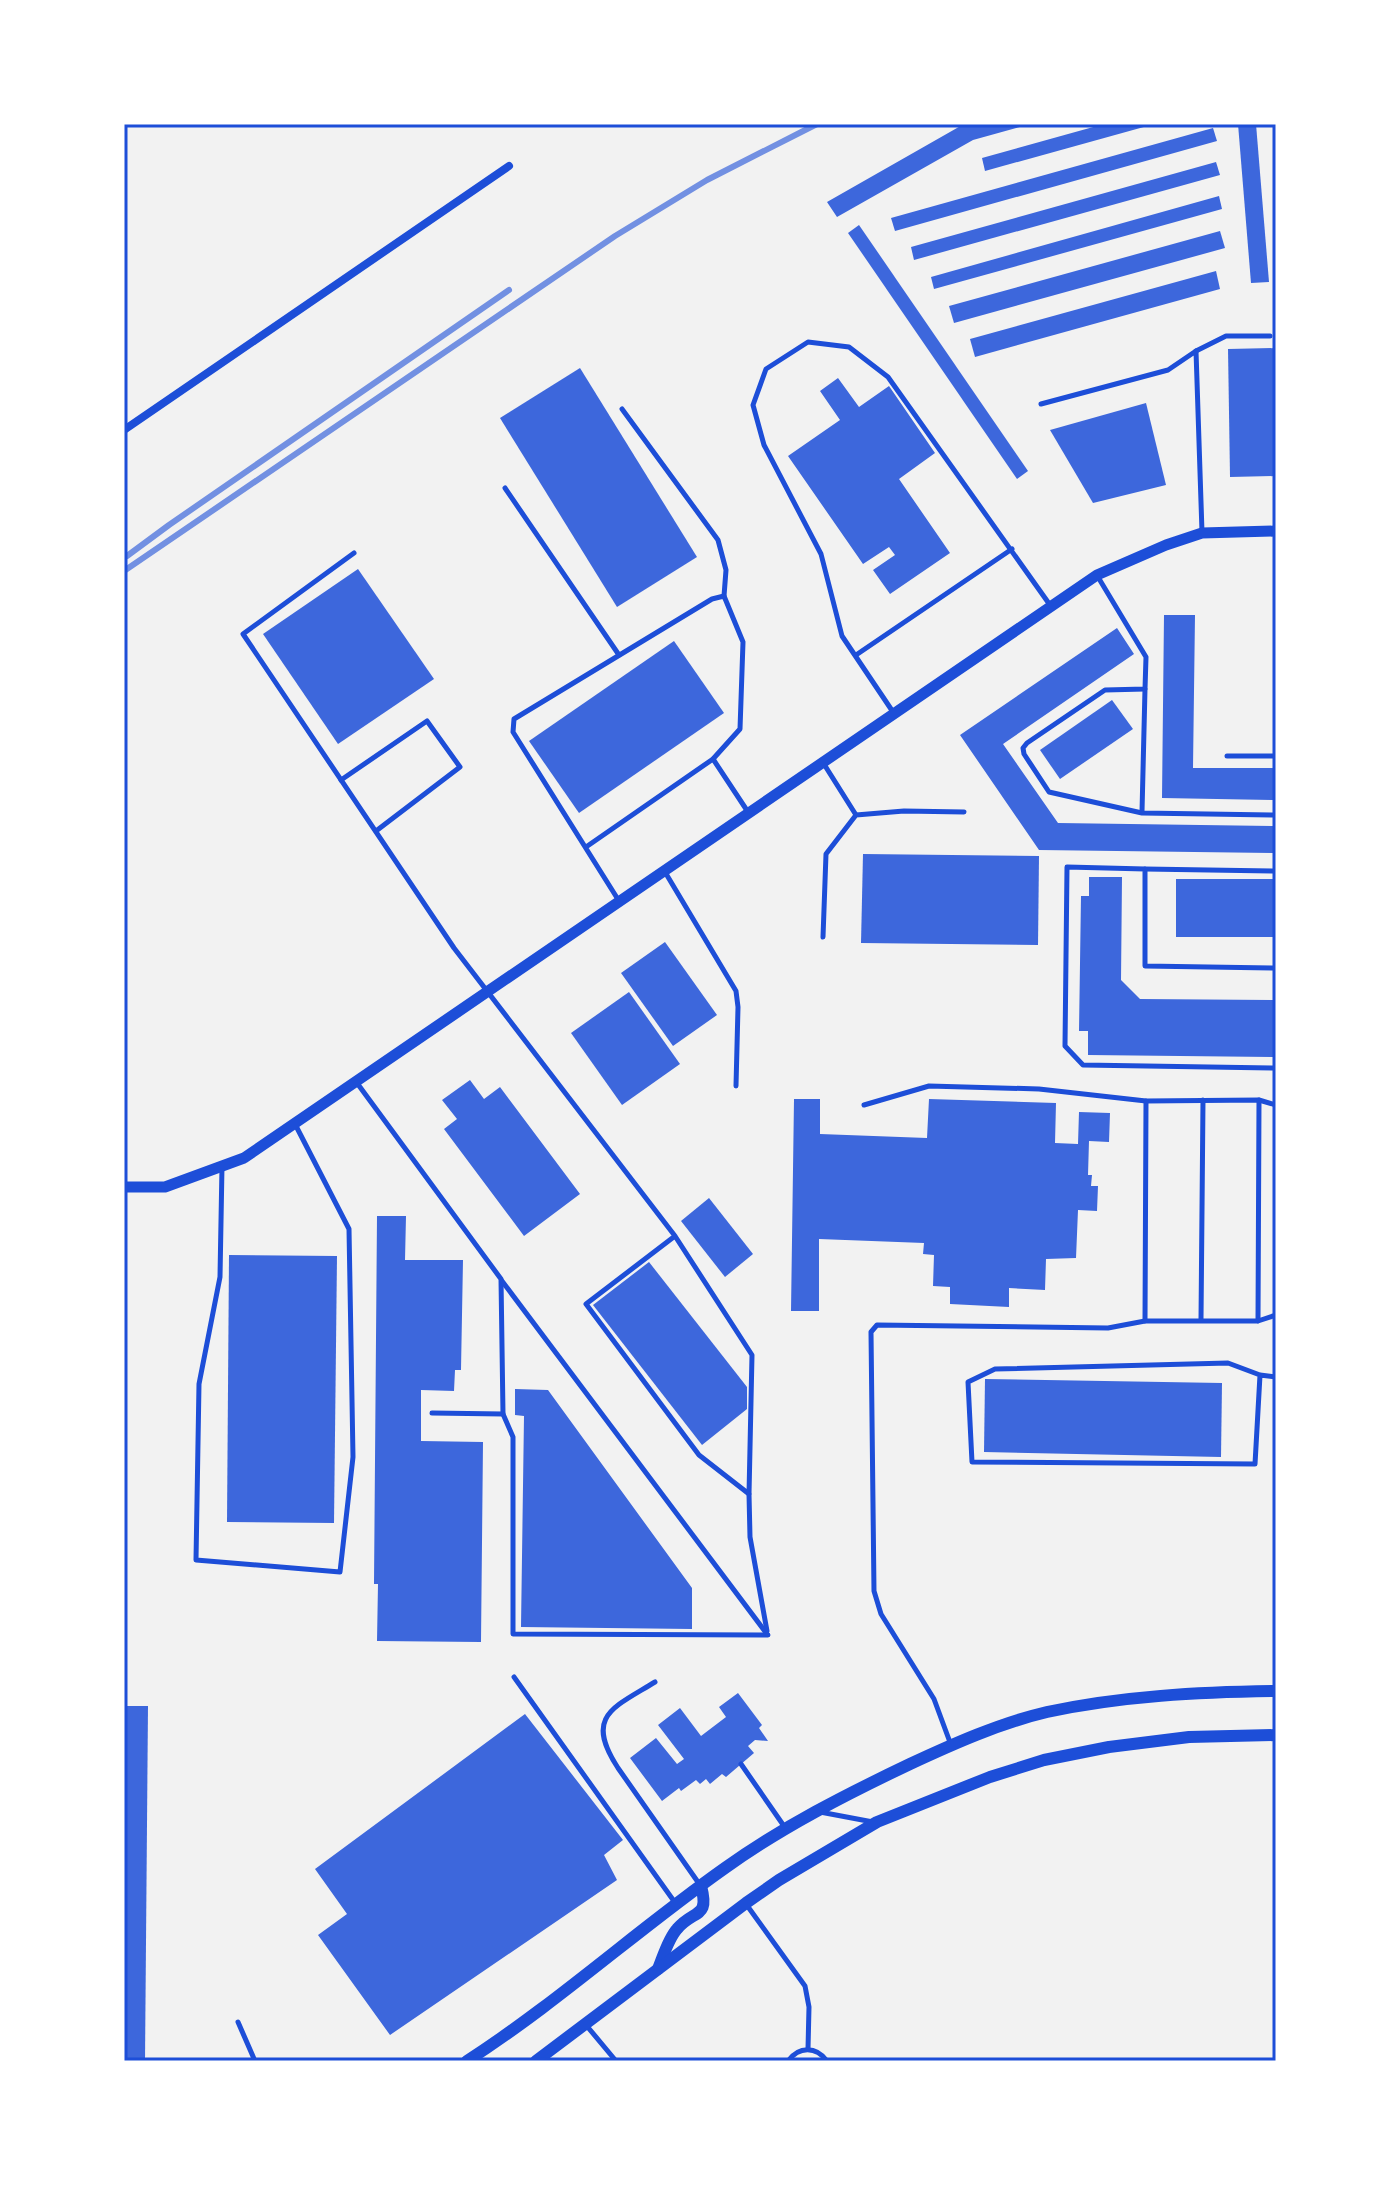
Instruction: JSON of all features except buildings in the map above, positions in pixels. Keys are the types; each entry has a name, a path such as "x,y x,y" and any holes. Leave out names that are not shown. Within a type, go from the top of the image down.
{"main road":[{"path":"467,2061 747,1853 861,1788 951,1745 1044,1713 1110,1701 1186,1693 1276,1691"},
{"path":"536,2061 746,1903 877,1822 990,1777 1075,1752 1189,1737 1276,1735"},
{"path":"656,1972 677,1929 702,1911 706,1902 701,1886"}],"street":[{"path":"124,430 509,166"},
{"path":"124,1187 165,1187 244,1158 1097,575 1202,533 1276,531"}],"lane":[{"path":"1041,404 1168,370 1226,336 1270,336"},
{"path":"893,713 842,636 821,554 764,445 753,405 766,369 808,342 849,347 888,377 1050,605"},
{"path":"1196,351 1202,533"},
{"path":"586,847 713,759 741,726 743,642 724,596 726,570 718,540 622,409"},
{"path":"505,488 619,655"},
{"path":"856,655 1012,549"},
{"path":"354,553 243,634 454,948 675,1236 752,1355 750,1537 768,1635"},
{"path":"1097,575 1146,657 1142,813"},
{"path":"619,902 513,732 514,719 712,599 724,596"},
{"path":"1145,689 1105,690 1023,748 1049,792 1142,813 1276,815"},
{"path":"341,780 427,721 460,767 376,831"},
{"path":"1227,756 1276,756"},
{"path":"713,759 748,812"},
{"path":"822,761 856,815"},
{"path":"823,937 826,854 856,815 904,811 964,812"},
{"path":"1276,871 1067,867 1065,1046 1083,1065 1276,1068"},
{"path":"1145,869 1145,966 1276,968"},
{"path":"665,872 736,991 736,1086"},
{"path":"356,1081 768,1635"},
{"path":"864,1105 929,1086 1039,1089 1146,1101 1259,1100 1276,1105"},
{"path":"1201,1320 1203,1100"},
{"path":"1258,1321 1259,1100"},
{"path":"1145,1321 1146,1101"},
{"path":"222,1166 220,1277 199,1384 196,1560 340,1572 353,1457 349,1229 294,1124"},
{"path":"675,1236 586,1304 699,1455 749,1494"},
{"path":"501,1279 503,1414 513,1437 513,1634 768,1635"},
{"path":"951,1745 934,1699 881,1614 874,1591 871,1332 877,1325 1108,1328 1145,1321 1258,1321 1276,1315"},
{"path":"1260,1375 1255,1464 972,1462 968,1382 995,1369 1228,1363 1260,1375 1276,1377"},
{"path":"432,1413 503,1414"},
{"path":"514,1677 676,1904"},
{"path":"655,1682 613,1708 603,1724 602,1737 606,1751 701,1886"},
{"path":"741,1764 787,1829"},
{"path":"819,1811 877,1822"},
{"path":"746,1903 805,1986 809,2007 808,2049"},
{"path":"238,2022 255,2061"},
{"path":"586,2025 616,2061"},
{"path":"788,2061 795,2053 808,2049 821,2053 827,2061"}],"railway":[{"path":"124,571 615,236 707,180 817,124"},
{"path":"127,556 509,290"}]}
